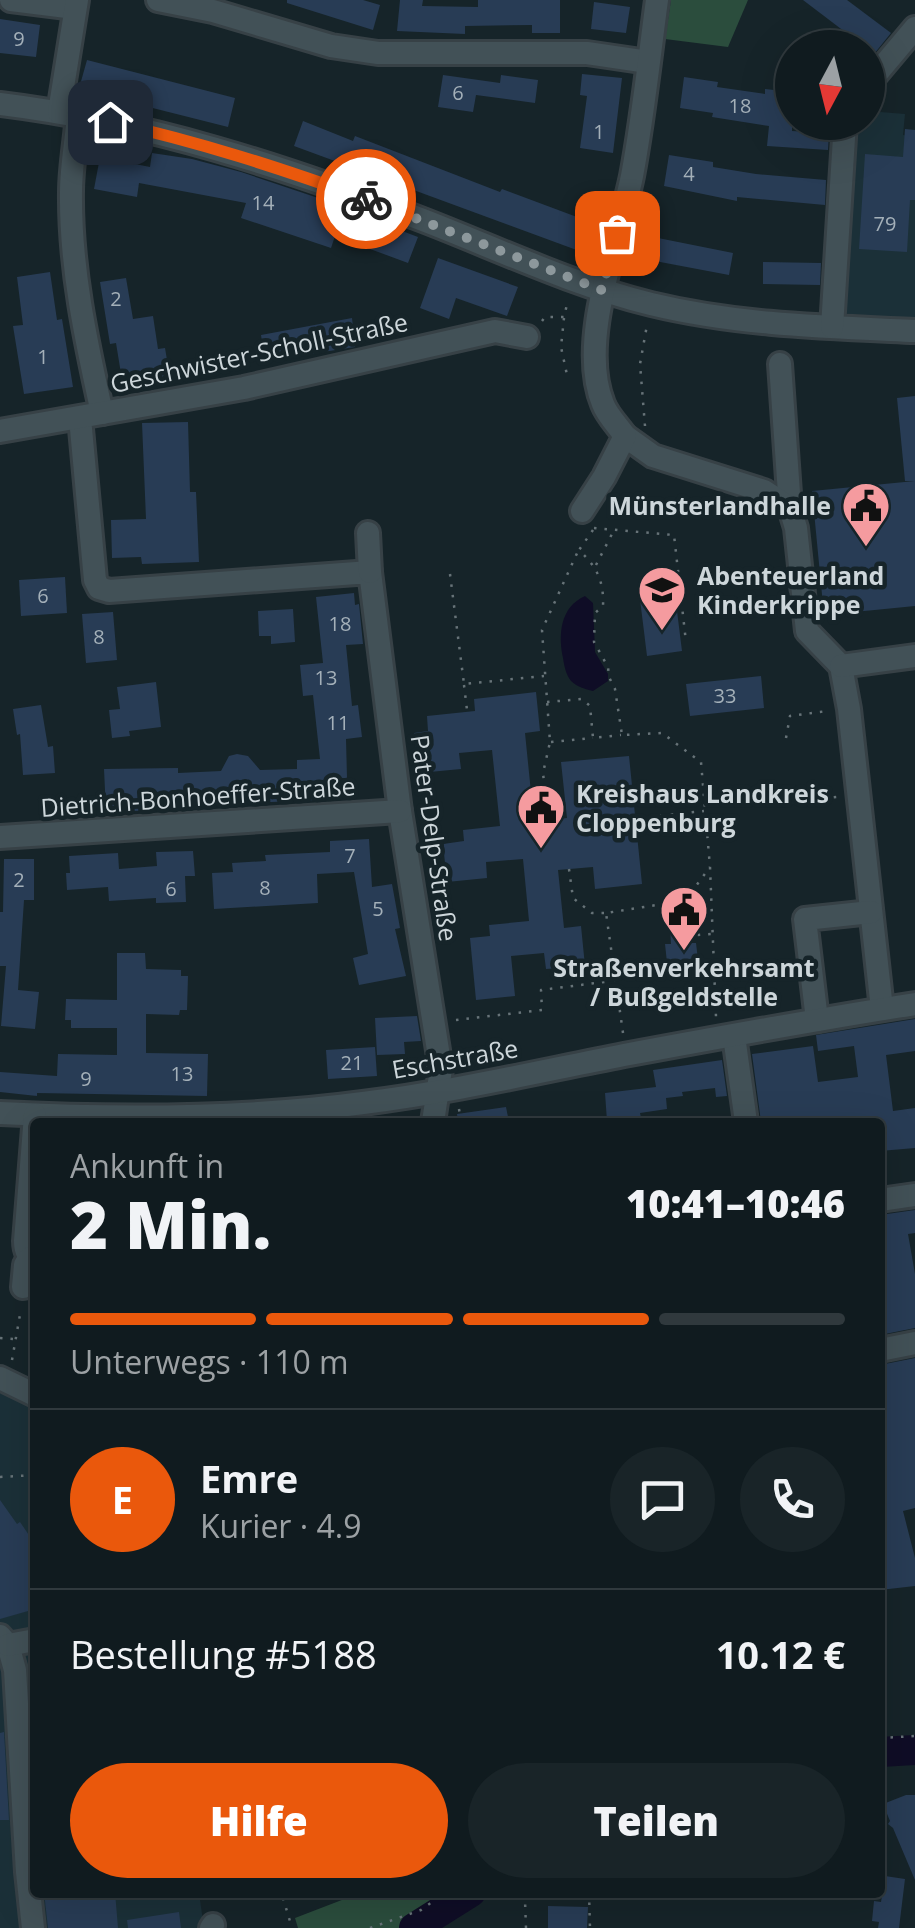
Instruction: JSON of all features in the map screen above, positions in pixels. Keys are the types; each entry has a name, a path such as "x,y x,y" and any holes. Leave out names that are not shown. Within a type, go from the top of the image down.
{"street":[{"path":"11,0 76,4 68,114 71,191 74,259 86,341 95,580 99,588 109,591 372,581"},
{"path":"158,0 213,11 332,46 378,53 587,54 648,62"},
{"path":"657,0 632,178 602,290 597,382 603,406 633,442 654,456 764,491 790,508"},
{"path":"885,64 915,28"},
{"path":"0,104 176,137 263,162 602,290 650,304 746,321 915,331"},
{"path":"832,327 843,140"},
{"name":"Geschwister-Scholl-Straße","path":"0,431 244,388 495,331 527,337"},
{"path":"780,364 790,508 796,528 806,631 841,666 882,1009"},
{"path":"582,511 633,442"},
{"name":"Pater-Delp-Straße","path":"368,533 400,812 441,1069 434,1118"},
{"path":"841,666 915,656"},
{"name":"Dietrich-Bonhoeffer-Straße","path":"0,837 400,812"},
{"path":"816,1020 804,919 871,912"},
{"name":"Eschstraße","path":"0,1113 130,1117 360,1104 915,1004"},
{"path":"726,1037 745,1118"},
{"path":"30,1178 25,1241 30,1256"},
{"path":"885,1199 915,1194"},
{"path":"23,1287 25,1265 30,1261"},
{"path":"885,1349 915,1342"},
{"path":"4,1379 30,1392"},
{"path":"30,1640 4,1641 15,1670 30,1858"},
{"path":"32,1898 34,1928"}],"path":[{"path":"565,291 568,299 561,348 567,376"},
{"path":"633,442 645,430 640,364 650,304"},
{"path":"527,337 546,317 564,317"},
{"path":"548,820 544,773 550,742 542,630 579,550 594,528 674,535 686,642"},
{"path":"596,566 614,530"},
{"path":"579,550 596,566 602,581 604,606 595,613 594,642 608,667 622,735"},
{"path":"450,574 467,710"},
{"path":"464,684 545,676"},
{"path":"547,702 582,698 590,706 593,738"},
{"path":"786,738 790,716 848,709"},
{"path":"550,742 662,732 701,762 713,934 726,1037"},
{"path":"792,802 858,795"},
{"path":"629,819 705,811"},
{"path":"568,869 573,898 592,913 606,913 687,898 710,867"},
{"path":"663,904 665,920 695,916 697,935 713,934"},
{"path":"606,913 626,1055"},
{"path":"434,1022 542,1010 541,990 615,980"},
{"path":"4,1379 16,1339 23,1287"},
{"path":"0,1338 16,1339"},
{"path":"0,1477 30,1475"},
{"path":"885,1738 915,1736"},
{"path":"283,1898 292,1928"},
{"path":"370,1928 421,1910 438,1898"},
{"path":"526,1898 526,1928"},
{"path":"589,1898 590,1928"}],"shaded area":[{"path":"885,112 905,114 903,135 915,137 915,320 840,313 855,140 885,140"},
{"path":"585,596 593,603 595,652 608,674 608,681 593,691 571,681 561,649 566,614"},
{"path":"0,1393 30,1405 30,1898 200,1898 204,1928 0,1928"}],"green space":[{"path":"671,0 748,0 728,47 665,39"},
{"path":"347,1898 451,1898 400,1928 298,1928 295,1918"}],"building":[{"path":"287,0 363,0 380,5 373,30"},
{"path":"400,0 423,0 422,6 478,7 478,0 560,0 560,33 532,33 532,25 465,26 465,34 397,31"},
{"path":"803,0 847,0 891,33 885,40 885,30 842,30"},
{"path":"594,2 630,7 626,33 591,29"},
{"path":"0,19 40,25 36,57 0,53"},
{"path":"87,60 235,98 228,127 105,96 106,92 80,85"},
{"path":"582,74 622,78 613,153 580,148 587,96 580,95"},
{"path":"443,75 500,83 501,75 538,80 535,103 476,95 473,112 438,107"},
{"path":"684,77 718,82 717,87 765,94 765,89 775,90 775,140 829,140 828,150 767,146 769,126 680,108"},
{"path":"303,121 353,141 355,136 593,223 582,252 294,146"},
{"path":"905,129 915,130 915,200 910,200 907,252 859,249 865,154 903,157"},
{"path":"152,153 241,172 418,237 408,263 335,236 331,248 241,218 246,203 139,183 137,197 94,189 100,157 150,167"},
{"path":"669,155 756,174 826,180 825,205 737,197 737,201 664,186"},
{"path":"643,235 733,253 729,275 639,258"},
{"path":"438,258 518,287 507,316 456,298 449,319 420,308"},
{"path":"763,262 821,263 820,285 763,284"},
{"path":"50,272 73,387 24,394 13,326 23,325 17,277"},
{"path":"126,278 133,319 153,316 158,349 165,348 170,378 123,386 116,343 110,344 100,282"},
{"path":"352,318 355,347 265,361 261,335"},
{"path":"915,396 915,481 905,481 897,398"},
{"path":"188,422 190,492 196,492 199,562 142,564 141,557 112,558 111,520 146,519 142,423"},
{"name":"Münsterlandhalle","path":"915,481 915,606 824,615 812,491"},
{"path":"65,577 67,613 21,616 19,580"},
{"name":"Abenteuerland Kinderkrippe","path":"673,579 682,651 647,656 638,583"},
{"path":"354,593 355,605 359,604 363,644 346,645 352,706 358,705 362,737 346,739 347,778 339,778 340,799 161,804 161,810 106,812 104,769 221,771 229,756 237,754 248,756 260,770 297,769 297,760 320,759 313,695 303,696 300,665 323,663 316,597"},
{"path":"293,609 295,642 271,644 271,636 259,636 258,611"},
{"path":"113,612 117,660 86,663 82,614"},
{"path":"761,676 764,708 690,716 686,684"},
{"path":"156,682 161,727 129,731 130,736 112,738 109,710 120,709 117,687"},
{"name":"Kreishaus Landkreis Cloppenburg","path":"536,692 540,731 525,733 534,822 567,818 561,762 629,756 642,884 595,889 593,867 558,870 564,928 581,926 585,966 546,969 544,953 511,956 515,996 476,1000 470,938 490,936 489,925 529,921 523,859 486,862 487,878 447,882 443,844 464,841 463,830 500,826 492,750 459,753 461,769 419,773 414,733 428,731 427,716 475,711 474,699"},
{"path":"41,705 48,747 53,746 55,773 23,775 20,734 17,735 13,709"},
{"path":"369,839 372,887 392,884 400,928 395,929 406,976 359,985 353,958 368,954 354,872 317,874 318,903 214,909 212,873 233,872 232,863 266,861 265,855 330,852 330,841"},
{"path":"193,851 195,876 185,876 186,902 156,903 156,898 109,901 108,887 67,890 69,856 118,853 119,869 157,866 156,852"},
{"path":"4,859 34,859 34,900 24,900 18,990 39,992 35,1029 1,1026 6,966 0,966"},
{"path":"689,924 699,968 668,972 665,944 671,944 670,926"},
{"path":"117,953 145,953 146,969 181,970 181,976 188,976 187,1010 180,1010 179,1015 146,1014 146,1053 208,1054 207,1096 37,1096 0,1092 0,1072 57,1076 58,1054 117,1055 117,1028 71,1028 71,1020 65,1020 66,999 117,1000"},
{"path":"417,1016 421,1041 404,1042 405,1054 377,1055 375,1018"},
{"path":"915,1019 915,1051 886,1055 893,1111 915,1108 915,1148 885,1151 885,1118 760,1118 752,1054 813,1046 818,1082 858,1077 854,1046 818,1051 816,1035"},
{"path":"375,1047 377,1076 328,1079 326,1050"},
{"path":"722,1060 727,1096 716,1097 715,1088 682,1092 683,1096 666,1098 667,1109 640,1113 641,1118 607,1118 605,1093 656,1087 653,1070"},
{"path":"506,1107 508,1118 458,1118 457,1114"},
{"path":"915,1210 915,1233 908,1234 915,1274 915,1328 885,1334 885,1214"},
{"path":"915,1358 915,1508 903,1511 915,1558 915,1586 885,1589 885,1364"},
{"path":"0,1500 30,1537 30,1610 0,1619"},
{"path":"4,1732 9,1820 0,1820 0,1733"},
{"path":"915,1795 915,1880 888,1824 885,1803"},
{"path":"885,1876 905,1879 899,1928 878,1928 879,1922 872,1921 874,1901 885,1898"},
{"path":"45,1898 116,1898 118,1928 48,1928"},
{"path":"548,1906 588,1907 587,1928 548,1928"},
{"path":"179,1912 181,1928 128,1928 127,1920"}],"waterway":[{"path":"885,1752 915,1750"},
{"path":"414,1928 462,1898"}],"way so far":[{"path":"366,199 602,290 617,233"}],"place":[{"name":"Münsterlandhalle","path":"866,548"},
{"name":"Abenteuerland Kinderkrippe","path":"662,632"},
{"name":"Kreishaus Landkreis Cloppenburg","path":"541,850"},
{"name":"Straßenverkehrsamt / Bußgeldstelle","path":"684,952"}],"route":[{"path":"110,122 263,162 366,199"}]}
